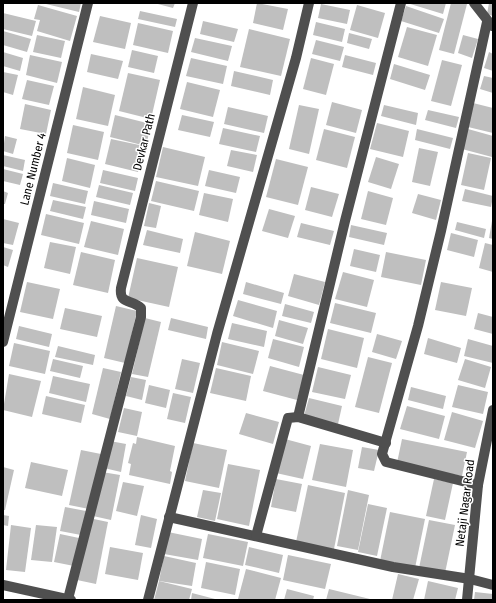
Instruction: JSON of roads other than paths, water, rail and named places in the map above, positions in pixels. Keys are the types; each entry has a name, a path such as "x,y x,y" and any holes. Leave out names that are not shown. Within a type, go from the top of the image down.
{"street":[{"name":"Lane Number 4","path":"3,342 88,3"},
{"name":"Devkar Path","path":"69,600 141,317 141,308 138,305 124,301 121,297 121,288 193,3"},
{"path":"148,600 217,334 294,65 309,3"},
{"path":"298,417 345,221 402,3"},
{"path":"474,3 490,24 418,326 382,454 386,462 478,485"},
{"name":"Netaji Nagar Road","path":"467,600 478,485 493,410"},
{"path":"256,536 288,418 298,417 386,443"},
{"path":"169,518 393,567 470,579 493,585"},
{"path":"3,585 33,596 69,600"}]}
